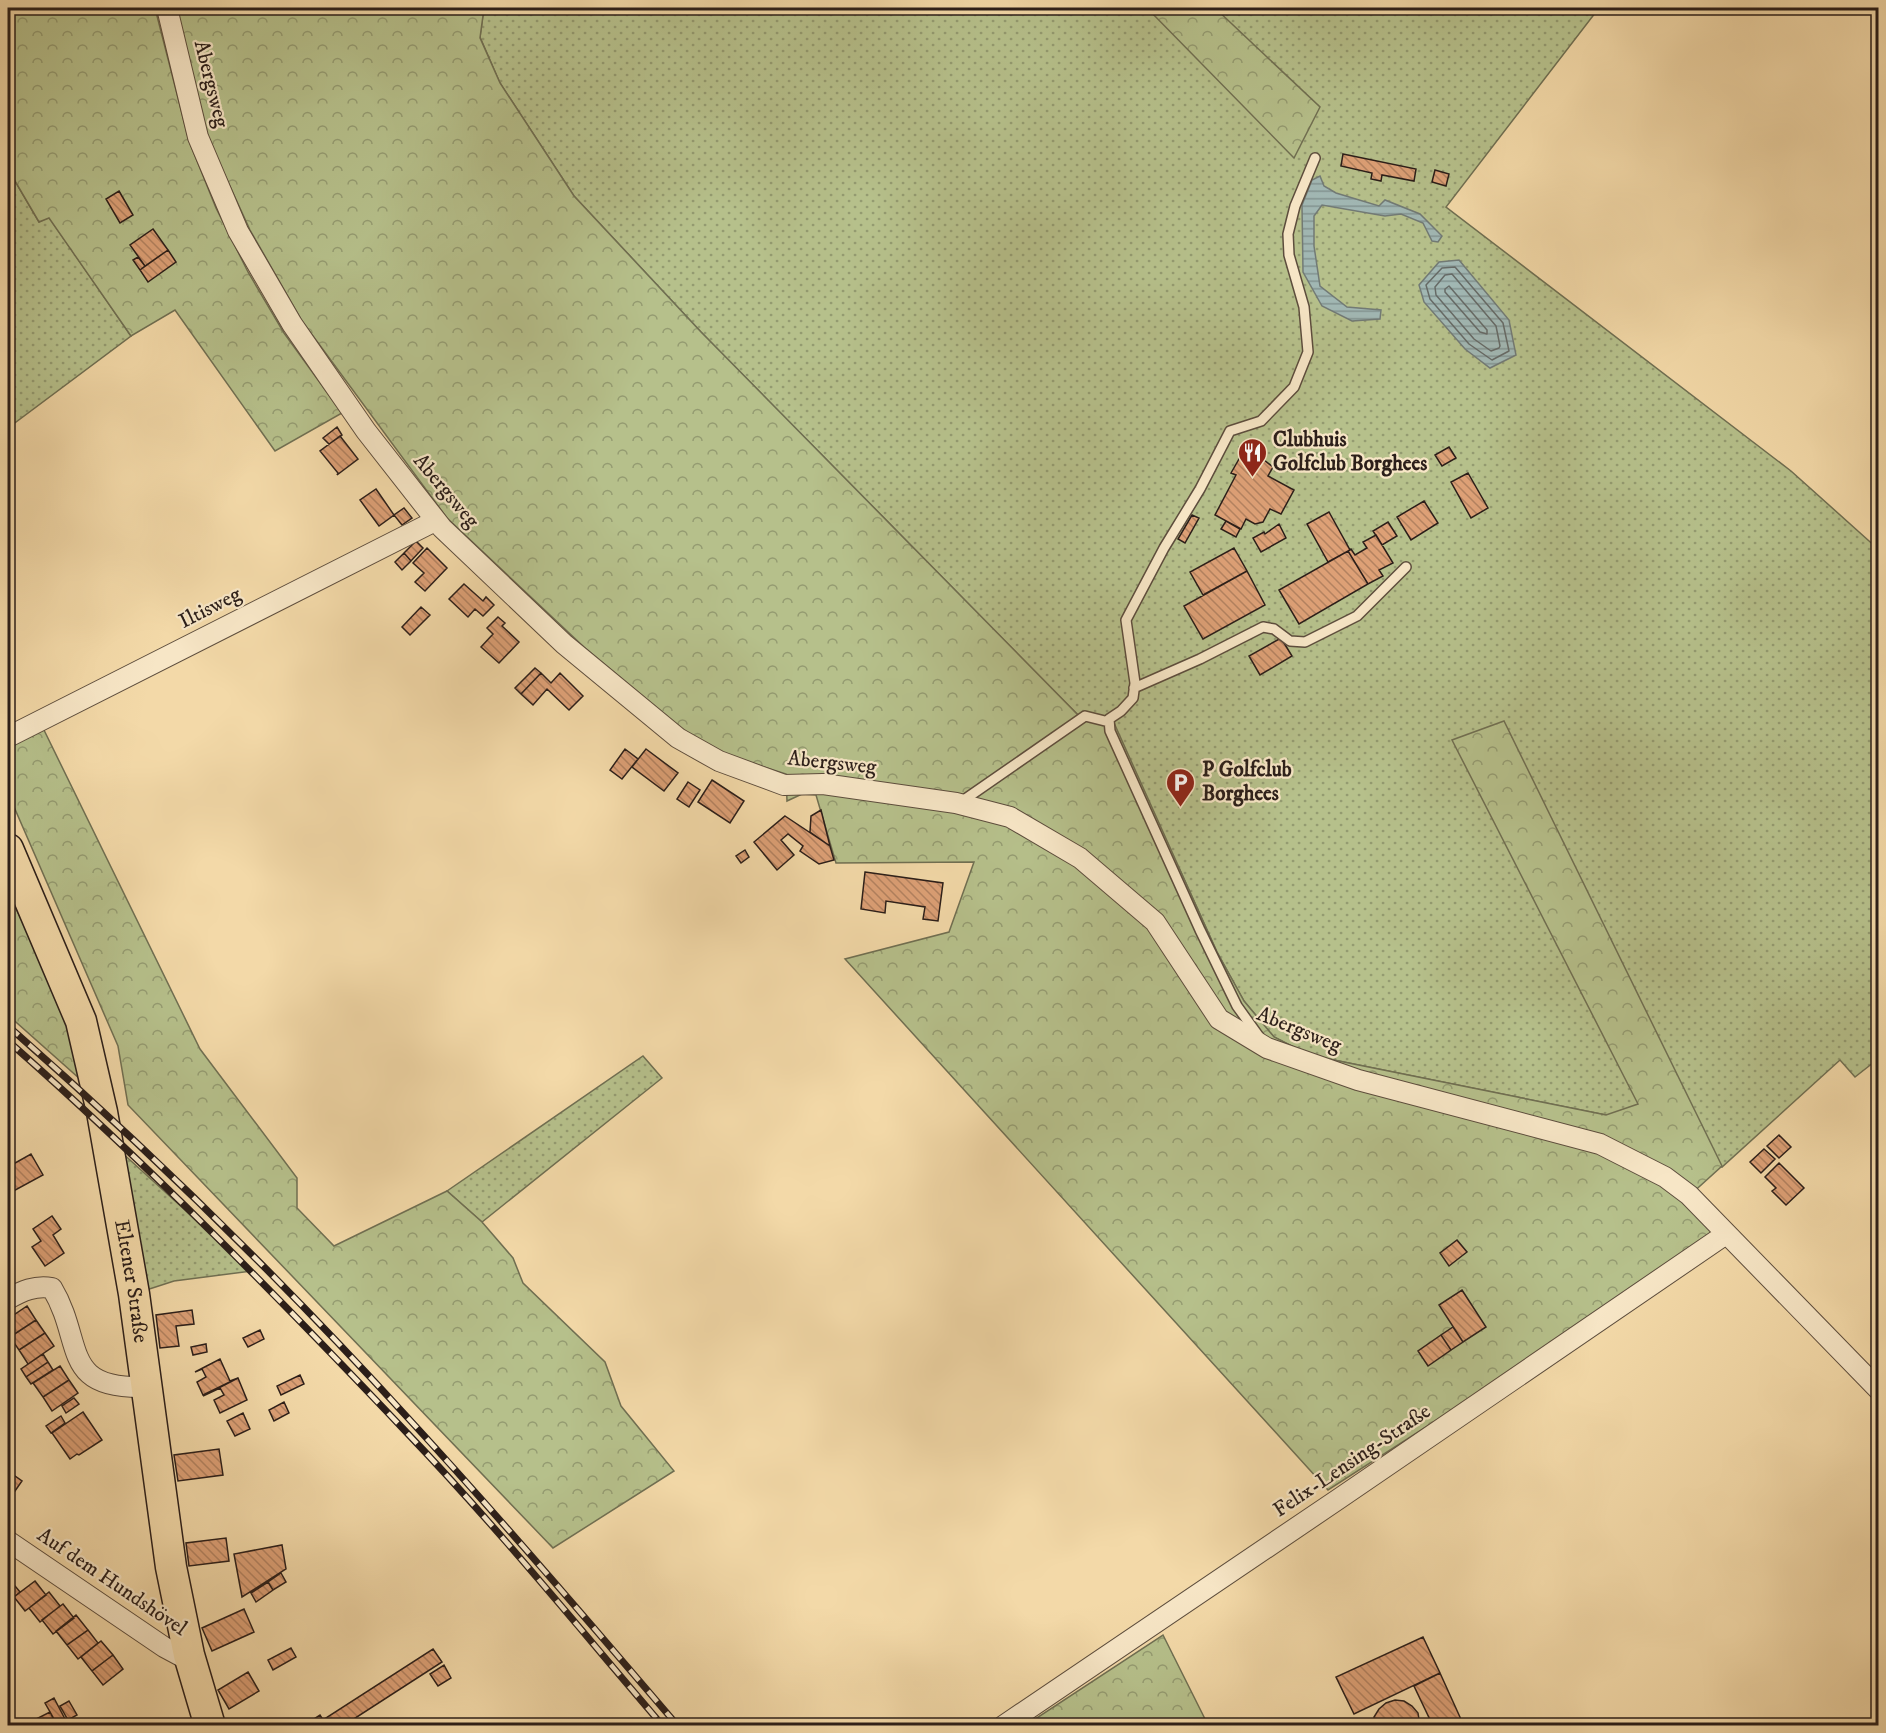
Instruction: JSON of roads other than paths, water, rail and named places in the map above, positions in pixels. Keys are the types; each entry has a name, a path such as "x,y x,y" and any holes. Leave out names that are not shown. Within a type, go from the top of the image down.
{"main road":[{"name":"Eltener Straße","path":"8,849 81,1021 106,1130 134,1294 171,1567 192,1662 210,1725"}],"street":[{"name":"Abergsweg","path":"167,8 198,137 238,231 299,334 366,431 435,521 564,644 678,738 719,761 784,785 824,784 959,804 1010,817 1080,858 1155,922 1219,1019 1267,1048 1358,1080 1600,1144 1665,1177 1689,1196 1878,1389"},
{"name":"Iltisweg","path":"8,738 435,521"},
{"name":"Felix-Lensing-Straße","path":"1003,1725 1726,1234"},
{"path":"8,1299 26,1290 52,1288 59,1300 79,1363 89,1374 105,1384 125,1388 147,1387"},
{"name":"Auf dem Hundshövel","path":"8,1541 164,1647 192,1662"}],"lane":[{"path":"1267,1048 1237,1006 1200,930 1110,731 1109,719 1121,711 1133,698 1134,688 1126,620 1164,548 1200,489 1230,431 1261,421 1294,387 1308,352 1304,307 1289,255 1288,234 1295,206 1315,158"},
{"path":"1134,688 1200,659 1263,627 1274,628 1290,641 1305,642 1357,616 1406,567"},
{"path":"959,804 1086,716 1109,722"}],"water":[{"path":"1320,176 1324,186 1336,193 1379,206 1385,200 1420,214 1442,236 1438,242 1432,241 1423,223 1401,214 1385,216 1322,205 1314,216 1314,246 1320,286 1347,307 1381,310 1380,319 1352,321 1322,306 1303,272 1302,205 1312,180"},
{"path":"1459,260 1509,320 1516,355 1490,368 1465,349 1424,302 1419,285 1439,262"}],"railway":[{"path":"8,1026 163,1168 312,1316 476,1494 678,1726"},
{"path":"8,1041 163,1184 361,1384 474,1506 663,1726"}],"place":[{"name":"Clubhuis Golfclub Borghees","path":"1252,478"},
{"name":"P Golfclub Borghees","path":"1181,808"}]}
